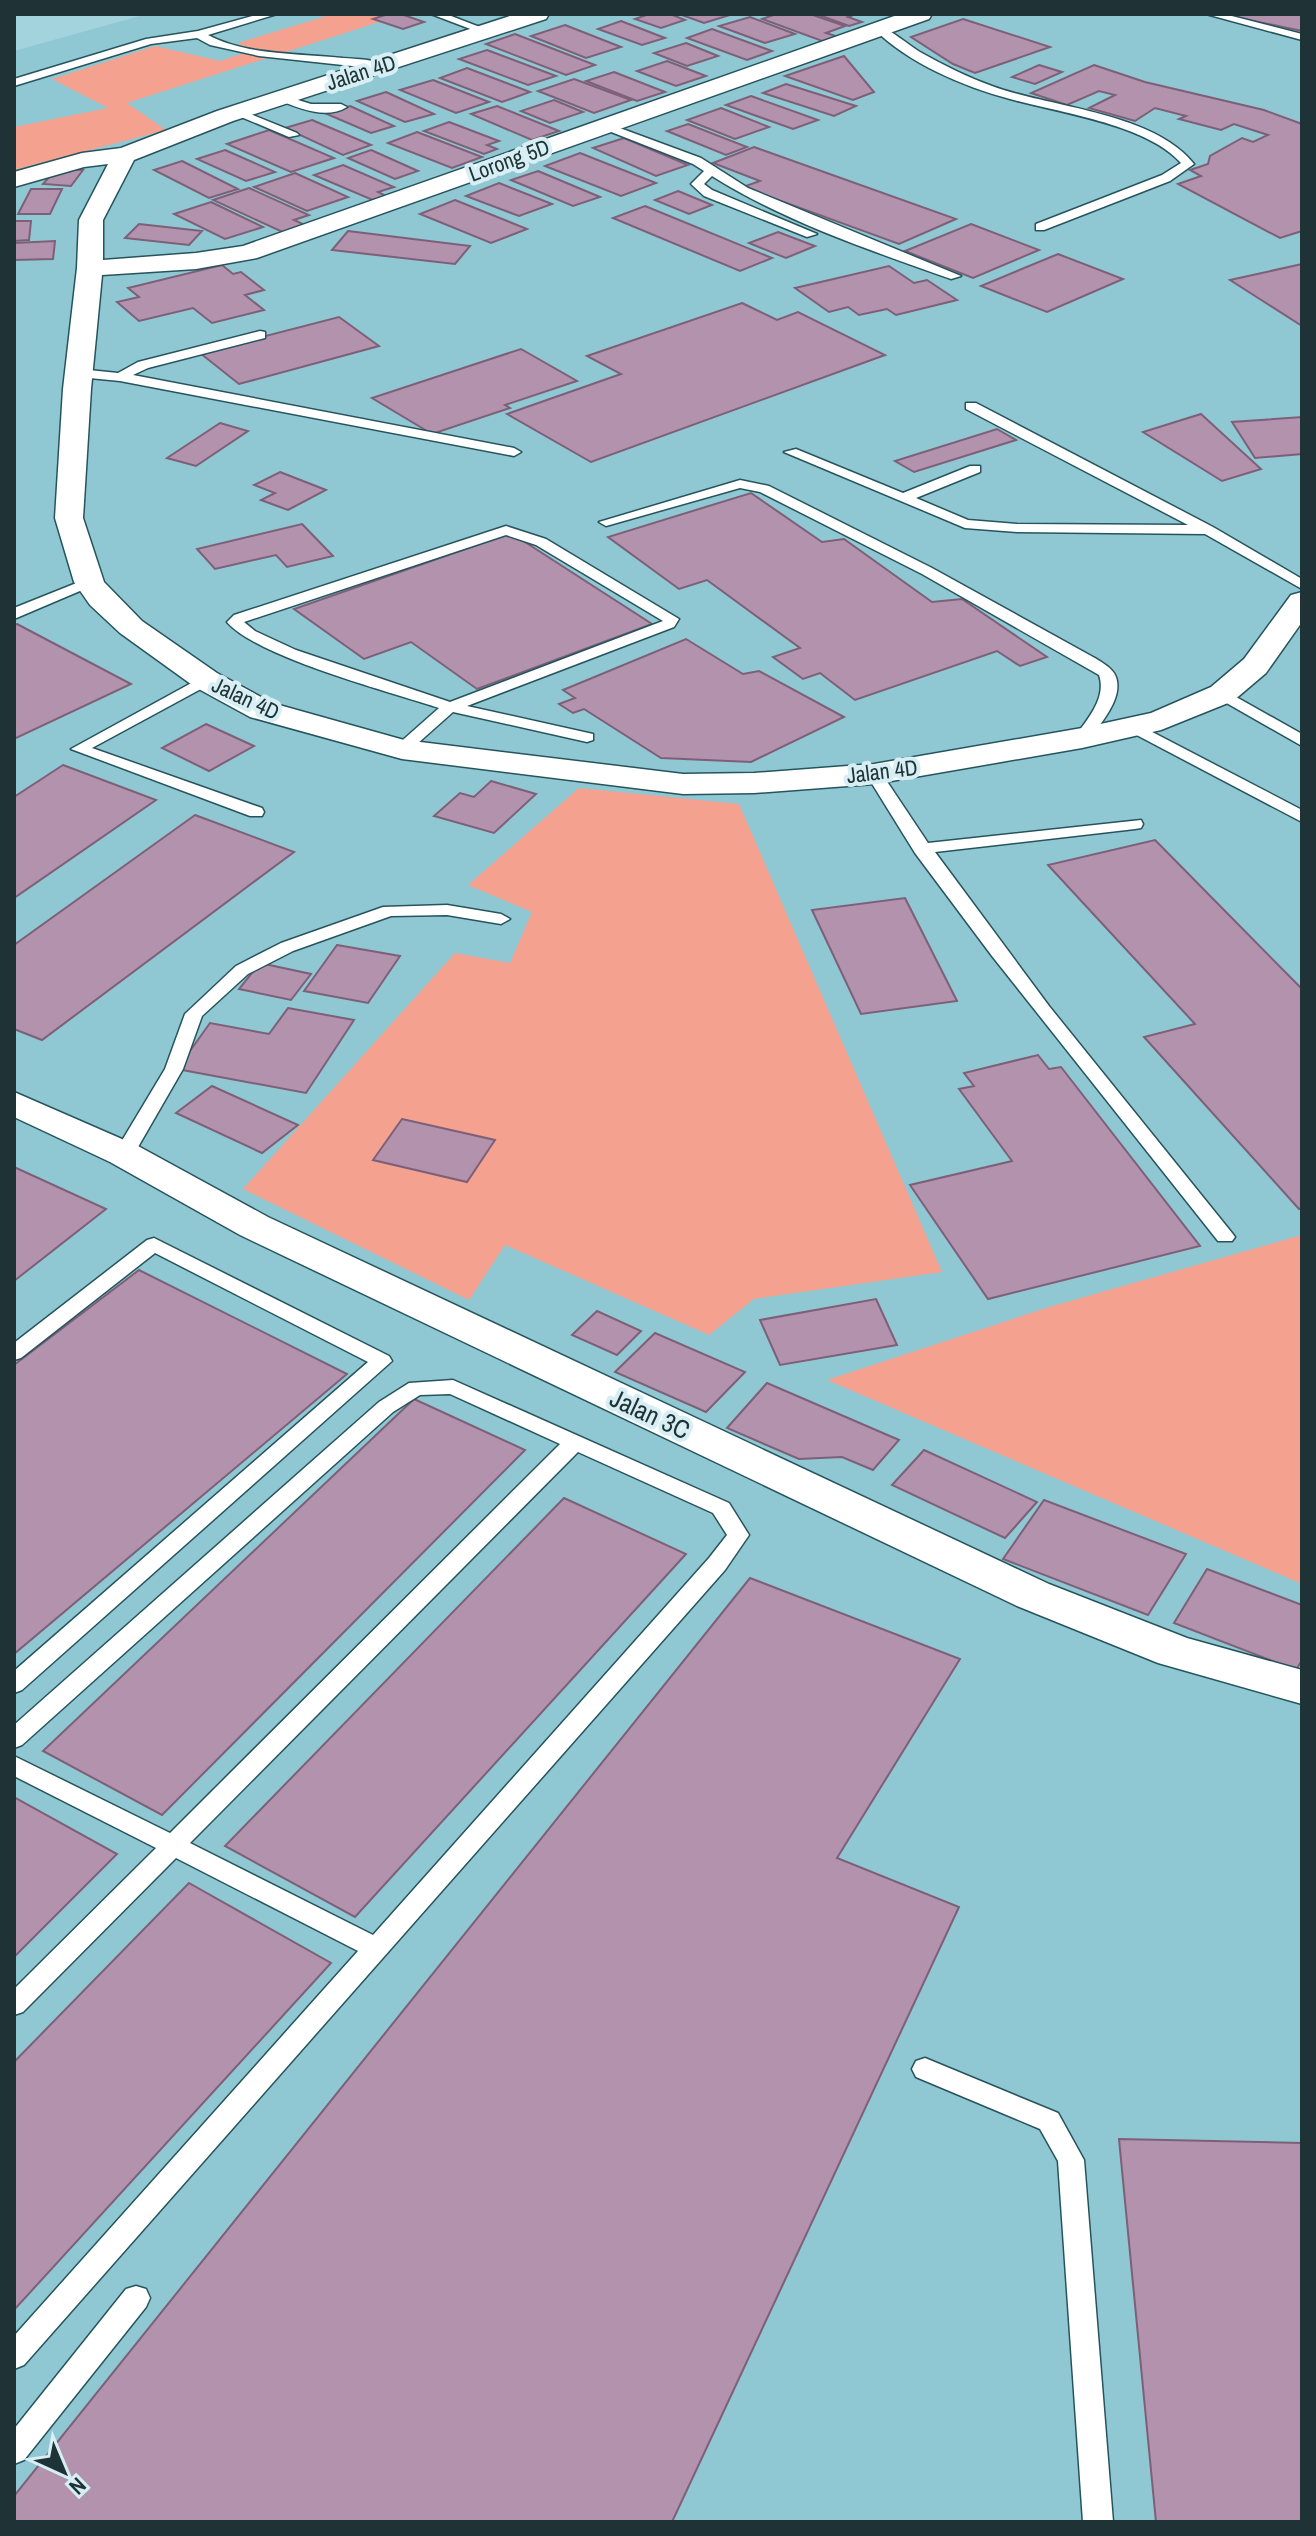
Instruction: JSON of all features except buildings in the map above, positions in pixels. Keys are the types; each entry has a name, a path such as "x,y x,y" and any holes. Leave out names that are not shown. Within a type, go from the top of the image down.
{"street":[{"name":"Jalan 4D","path":"538,14 238,112 125,155 91,220 90,268 69,518 89,582 101,599 131,627 206,680 261,710 402,749 683,784 754,783 874,774 1135,728 1222,694 1255,666 1302,601"},
{"name":"Lorong 5D","path":"90,268 196,261 248,253 913,15"},
{"path":"14,180 82,160 125,155"},
{"name":"Jalan 3C","path":"14,1103 124,1154 254,1226 1033,1595 1174,1651 1302,1687"}],"lane":[{"path":"14,83 150,41 199,34 272,14"},
{"path":"436,14 485,31"},
{"path":"1211,14 1302,37"},
{"path":"879,29 934,66 1021,100 1153,137 1184,156 1188,164 1166,178 1040,227"},
{"path":"199,34 260,53 351,60 380,66"},
{"path":"282,98 312,110 341,107"},
{"path":"238,112 293,135"},
{"path":"605,126 697,161 744,191 882,250 955,276"},
{"path":"712,170 697,184 708,193 876,258 878,266"},
{"path":"120,377 143,365 260,335"},
{"path":"79,373 120,377 514,452"},
{"path":"971,406 1208,530 1302,585"},
{"path":"791,452 965,524 1017,528 1208,530"},
{"path":"902,499 975,469"},
{"path":"606,522 740,484 772,492 927,571 1106,673 1110,684 1103,709 1082,738"},
{"path":"402,749 450,707 669,624 671,619 541,542 506,530 239,618 235,622 250,634 291,653 450,707 587,737"},
{"path":"14,614 89,582"},
{"path":"206,680 79,749 256,812"},
{"path":"1222,694 1302,741"},
{"path":"1135,728 1302,817"},
{"path":"874,774 921,849 1000,955 1225,1237"},
{"path":"921,849 1135,824"},
{"path":"124,1154 174,1069 194,1014 242,970 299,942 389,911 447,910 501,919"},
{"path":"14,1353 154,1244 382,1361 14,1684"},
{"path":"14,1739 386,1407 416,1388 453,1387 721,1508 738,1535 707,1576 14,2356"},
{"path":"14,2005 575,1442"},
{"path":"14,1765 376,1948"},
{"path":"925,2069 1049,2121 1071,2160 1098,2522"},
{"path":"14,2451 136,2298"}],"shaded area":[{"path":"147,14 1302,14 1302,2522 14,2522 14,51"},
{"path":"333,14 404,14 127,103 166,130 14,170 14,127 108,108 52,79 155,46 220,61 250,51 238,43"},
{"path":"579,788 739,804 942,1272 754,1299 709,1335 505,1245 469,1300 243,1189 455,953 510,963 532,912 468,885"},
{"path":"1302,1235 1302,1584 827,1380 1049,1307"}]}
